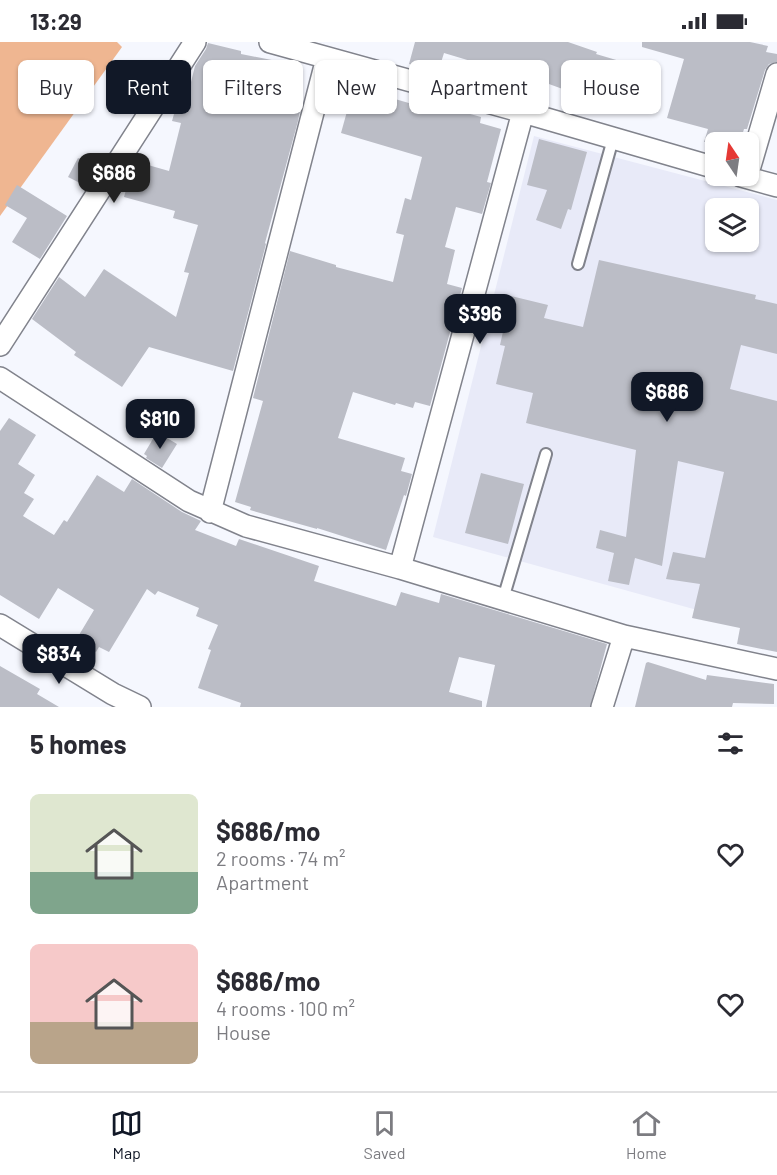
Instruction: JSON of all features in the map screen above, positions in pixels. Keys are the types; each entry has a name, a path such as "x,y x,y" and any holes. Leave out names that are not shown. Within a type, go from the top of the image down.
{"street":[{"path":"0,345 195,42"},
{"path":"270,42 409,81"},
{"path":"210,512 327,58"},
{"path":"759,133 777,74"},
{"path":"400,568 522,114"},
{"path":"530,114 705,165"},
{"path":"759,180 777,186"},
{"path":"0,378 189,501 246,526 400,568 624,636 777,669"},
{"path":"0,625 113,694 140,707"},
{"path":"602,707 624,636"}],"lane":[{"path":"578,264 614,139"},
{"path":"502,600 546,454"}],"shaded area":[{"path":"0,42 117,42 122,47 113,60 106,60 106,69 94,86 94,60 18,60 18,114 74,114 0,216"},
{"path":"534,136 705,181 705,186 724,186 777,200 777,632 433,537"}],"building":[{"path":"415,42 568,42 616,60 561,60 561,88 549,84 549,60 467,60 444,53 442,60 410,60"},
{"path":"642,42 750,42 768,46 766,52 777,54 777,62 769,64 765,70 747,129 744,129 743,132 707,132 708,129 667,118 684,59 642,47"},
{"path":"208,43 241,51 241,54 272,60 203,60 203,114 299,114 298,121 233,371 149,347 122,387 74,355 76,352 32,319 59,277 85,297 104,269 176,317 189,273 184,272 198,225 173,218 175,211 124,197 134,161 169,171 181,123 172,121 174,114 191,114 191,82 195,66"},
{"path":"397,100 409,103 409,114 470,114 481,117 480,123 501,129 487,182 491,183 482,214 456,207 445,247 455,250 447,284 462,288 430,406 415,402 413,408 396,403 395,405 353,392 338,438 405,458 401,471 412,474 386,550 250,510 251,507 235,502 263,401 253,398 290,251 336,265 336,267 393,282 404,235 396,233 405,198 411,200 422,157 341,133 346,114 397,114"},
{"path":"539,139 587,152 571,210 568,209 561,229 536,220 547,190 527,185"},
{"path":"78,158 94,166 84,185 68,177"},
{"path":"17,185 67,216 40,259 12,242 27,218 5,205"},
{"path":"599,260 756,295 755,299 777,304 777,354 741,345 730,389 777,401 777,652 737,644 740,628 692,618 700,584 666,579 673,552 705,558 724,472 678,461 662,566 635,558 629,585 608,581 614,553 596,548 600,530 626,537 636,450 526,423 533,393 496,384 505,346 500,345 511,296 548,305 544,318 583,327"},
{"path":"9,418 36,435 18,464 35,475 24,493 34,499 23,516 54,535 64,520 67,522 97,475 124,492 132,479 182,512 201,521 195,530 236,546 239,539 319,566 314,581 396,606 401,592 439,603 441,594 607,644 590,707 486,707 495,665 459,657 449,692 482,701 482,707 240,707 241,703 198,688 211,650 208,649 218,625 196,616 199,608 158,591 155,595 147,589 109,652 99,647 96,652 76,640 94,610 58,588 39,619 0,595 0,431"},
{"path":"157,432 177,444 162,468 146,458 144,454"},
{"path":"481,473 524,484 508,544 465,533"},
{"path":"648,662 706,680 707,675 774,684 774,704 733,703 732,707 635,707"},
{"path":"0,666 40,689 37,694 59,707 0,707"}]}
